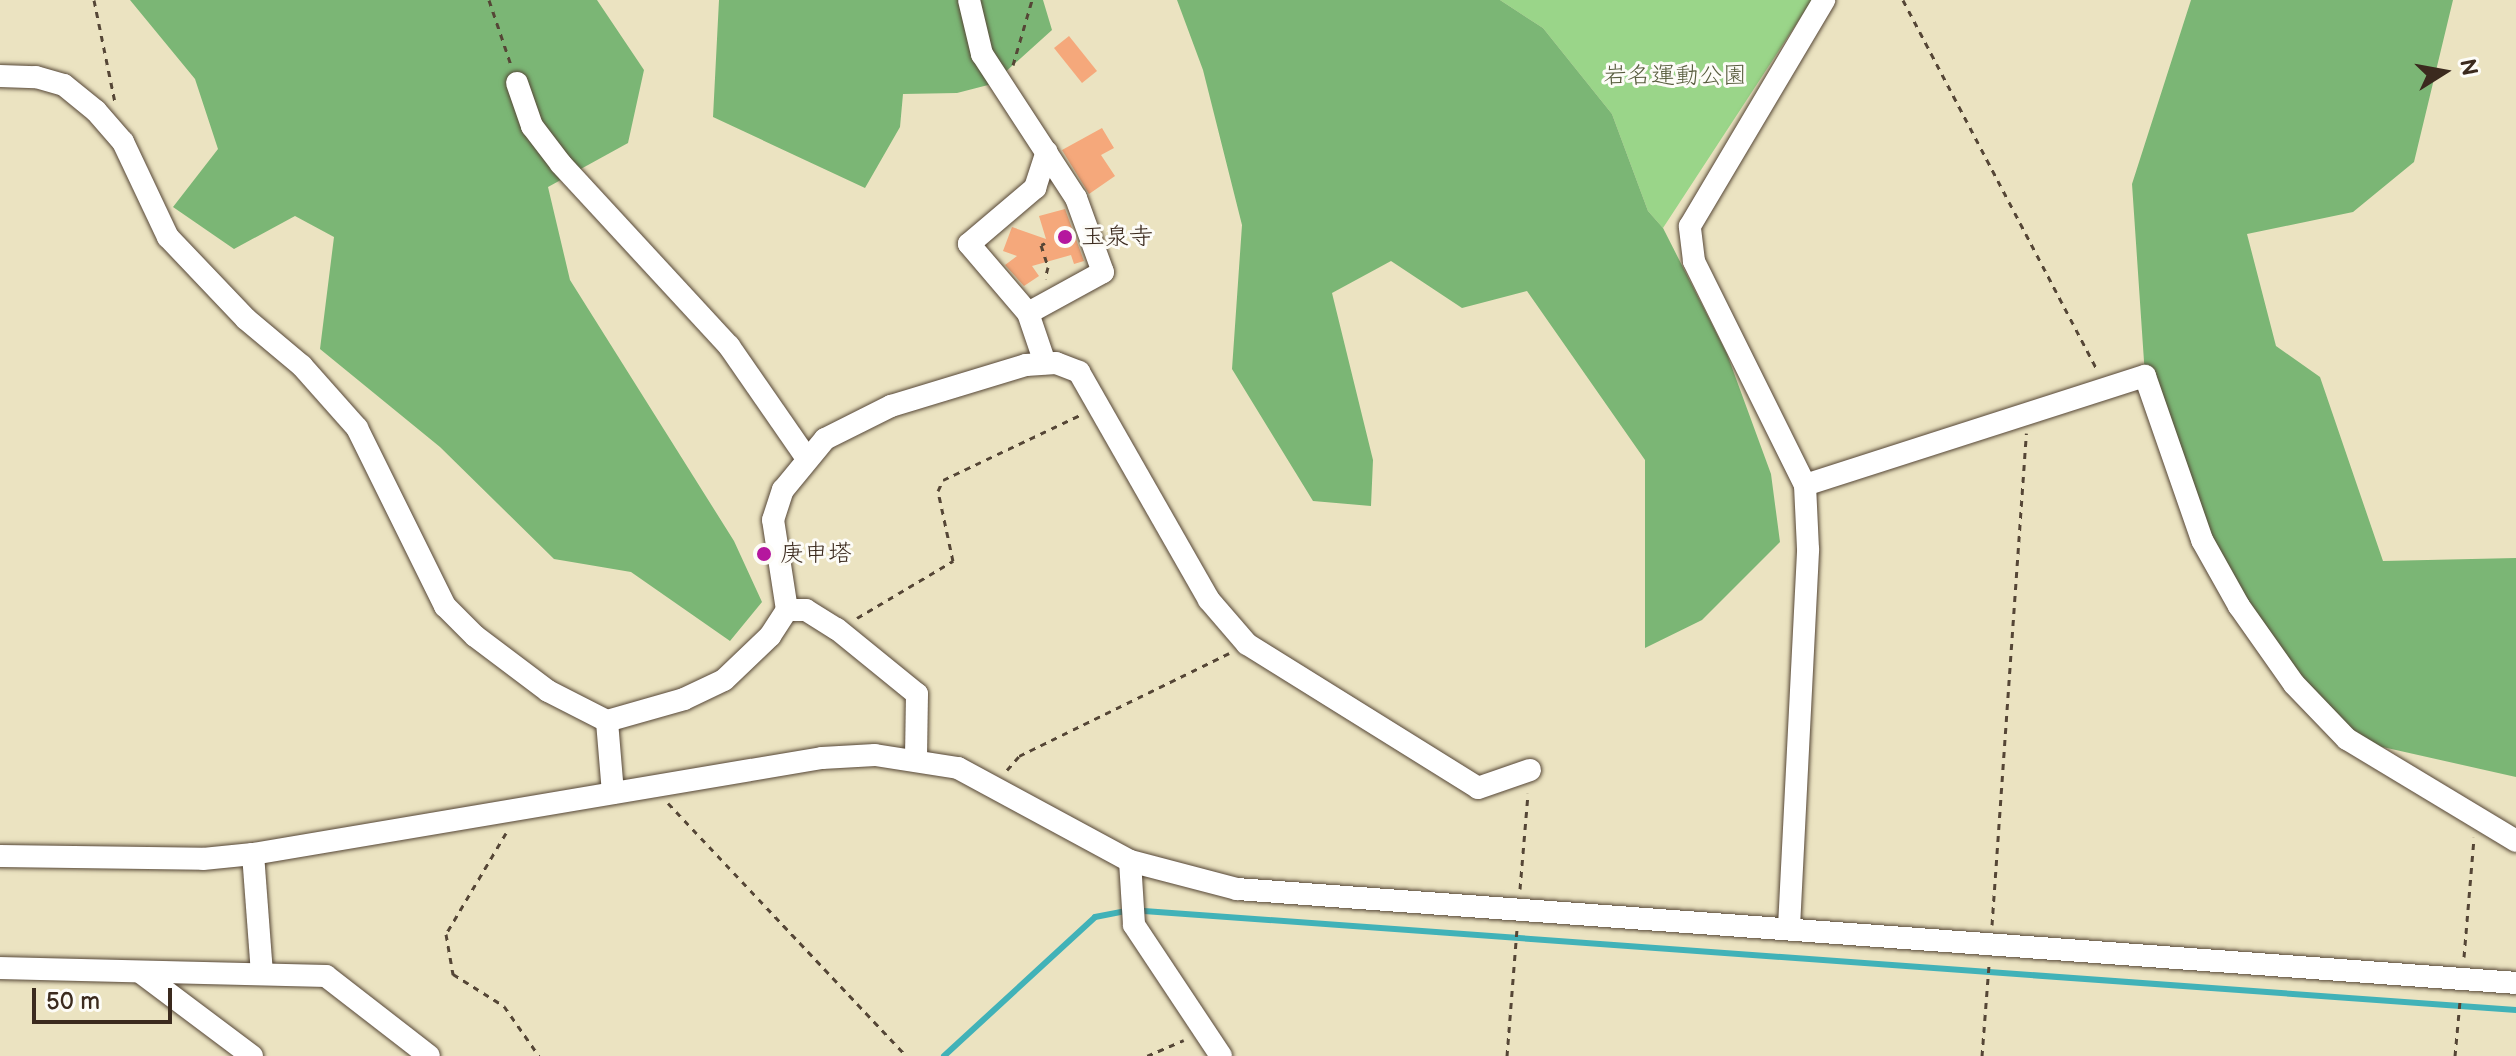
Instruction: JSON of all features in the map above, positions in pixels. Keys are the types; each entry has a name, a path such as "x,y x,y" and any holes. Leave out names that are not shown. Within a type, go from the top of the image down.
{"street":[{"path":"969,0 982,54 1076,198 1103,272 1035,308"},
{"path":"1789,927 1808,549 1805,485 1694,261 1690,226 1824,0"},
{"path":"0,76 36,77 64,85 96,111 123,142 168,237 246,319 302,366 357,428 445,606 475,636 548,691 607,721 684,699 724,680 770,636 787,610 773,520 783,490 806,457 825,439 891,406 1026,365 1045,363 1079,372 1209,600 1247,644 1478,788 1530,770"},
{"path":"517,83 532,126 561,164 729,346 806,457"},
{"path":"1045,363 1035,308 969,244 1035,188 1047,152"},
{"path":"1805,485 2145,376 2202,540 2239,606 2294,684 2347,739 2516,841"},
{"path":"787,610 806,610 837,629 917,694 916,760"},
{"path":"607,721 613,793"},
{"path":"0,856 203,859 253,854 822,758 916,760 958,768 995,784 1130,861 1237,889 1789,927 2516,983"},
{"path":"253,854 262,974"},
{"path":"1130,861 1134,925 1221,1056"},
{"path":"0,968 326,976 429,1056"},
{"path":"140,972 252,1056"}],"path":[{"path":"94,0 123,142"},
{"path":"489,0 517,83"},
{"path":"1018,49 1032,0"},
{"path":"1903,0 2106,388"},
{"path":"1035,308 1048,267 1041,245 1045,243"},
{"path":"837,629 953,561 938,491 943,480 1098,406"},
{"path":"1982,1056 2028,412"},
{"path":"995,784 1019,756 1247,644"},
{"path":"663,785 669,808 906,1056"},
{"path":"521,810 446,934 453,974 504,1006 539,1056"},
{"path":"2455,1056 2475,818"},
{"path":"1147,1056 1207,1034"}],"green space":[{"path":"130,0 597,0 644,70 628,143 548,187 570,280 734,541 762,602 730,641 631,572 554,559 440,447 320,349 334,237 295,216 234,249 173,207 218,149 195,79"},
{"path":"719,0 1043,0 1052,30 992,84 957,93 903,94 900,127 865,188 713,117"},
{"path":"1177,0 1500,0 1543,28 1612,114 1648,211 1663,228 1727,354 1771,474 1780,542 1702,620 1645,648 1645,460 1527,291 1462,308 1391,261 1332,293 1373,460 1371,506 1313,501 1232,369 1242,225 1203,70"},
{"name":"岩名運動公園","path":"1500,0 1812,0 1663,228 1648,211 1612,114 1543,28"},
{"path":"2191,0 2453,0 2414,162 2353,212 2247,234 2276,346 2320,377 2383,561 2516,558 2516,777 2347,739 2202,540 2145,376 2132,184"}],"building":[{"path":"1069,36 1097,71 1082,83 1054,48"},
{"path":"1102,128 1114,148 1101,155 1115,176 1089,194 1062,150"},
{"path":"1065,209 1084,261 1074,264 1071,255 1032,266 1039,276 1024,286 1005,265 1017,256 1003,251 1012,227 1046,239 1039,216"}],"waterway":[{"path":"944,1056 1095,917 1130,910 2516,1010"}],"place":[{"name":"玉泉寺","path":"1065,237"},
{"name":"庚申塔","path":"764,554"}]}
